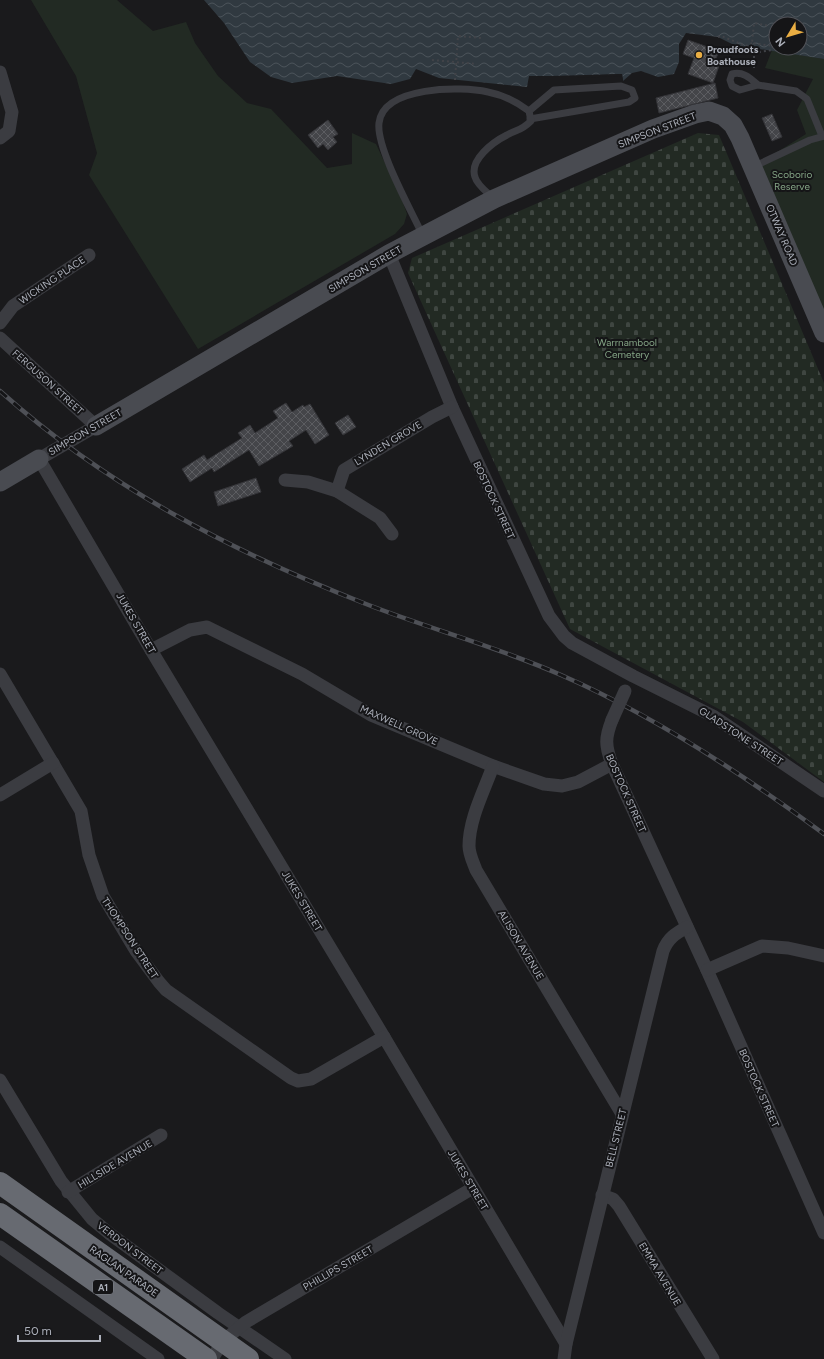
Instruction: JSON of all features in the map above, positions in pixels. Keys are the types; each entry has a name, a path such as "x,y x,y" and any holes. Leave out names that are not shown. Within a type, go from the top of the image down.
{"highway":[{"name":"RAGLAN PARADE","path":"0,1184 248,1359"},
{"name":"A1","path":"0,1214 206,1359"}],"street":[{"path":"0,72 12,112 9,131 0,138"},
{"name":"SIMPSON STREET","path":"0,482 389,254 494,199 653,129 695,114 709,111 722,116 733,125 740,138"},
{"name":"OTWAY ROAD","path":"740,138 824,333"},
{"name":"BOSTOCK STREET","path":"389,254 452,407 554,624 572,643 633,676 606,736 606,750 821,1216 824,1233"},
{"name":"WICKING PLACE","path":"0,323 13,306 89,255"},
{"name":"FERGUSON STREET","path":"0,338 96,426"},
{"name":"LYNDEN GROVE","path":"337,491 344,470 432,417 452,407"},
{"name":"JUKES STREET","path":"39,459 151,650 566,1344"},
{"path":"285,480 308,482 337,491 380,518 392,534"},
{"name":"MAXWELL GROVE","path":"151,650 190,630 207,627 302,674 371,715 493,766 544,784 562,786 578,782 612,764"},
{"name":"THOMPSON STREET","path":"0,674 80,811 89,855 103,896 136,951 166,990 291,1078 298,1081 311,1079 384,1038"},
{"name":"GLADSTONE STREET","path":"633,676 713,716 824,791"},
{"path":"0,795 53,763"},
{"name":"ALISON AVENUE","path":"493,766 476,813 470,835 469,847 472,859 480,876 622,1114"},
{"name":"BELL STREET","path":"564,1359 566,1344 602,1195 663,951 666,942 671,937 687,927"},
{"path":"707,970 762,946 788,948 824,956"},
{"name":"VERDON STREET","path":"0,1080 68,1192 92,1219 110,1234 225,1343 285,1359"},
{"name":"HILLSIDE AVENUE","path":"68,1192 161,1135"},
{"name":"PHILLIPS STREET","path":"225,1343 473,1188"},
{"name":"EMMA AVENUE","path":"602,1195 612,1199 619,1206 712,1359"},
{"path":"0,1247 158,1359"}],"lane":[{"path":"753,167 810,140 823,136 806,99 796,91 758,85"},
{"path":"621,86 632,90 635,98 629,102 530,115 554,90 621,86"},
{"path":"423,236 380,144 379,124 381,113 393,101 413,94 458,88 489,92 516,101 530,115 531,121 522,130 507,135 489,147 481,155 474,168 475,178 494,199"}],"path":[{"path":"752,44 754,23 768,26"},
{"path":"455,80 458,36 482,38"},
{"path":"718,37 721,36 746,46 752,44 773,46 772,50 754,53 754,68"},
{"path":"432,60 477,64"}],"green space":[{"path":"31,0 117,0 153,31 186,22 195,43 218,76 247,103 271,109 327,168 352,164 352,133 376,144 401,197 407,214 404,224 395,234 198,349 89,175 97,153 76,76"},
{"name":"Scoborio Reserve","path":"770,56 807,56 824,59 824,333 753,167 806,134 797,110 813,79 765,68"},
{"name":"Warrnambool Cemetery","path":"698,133 719,135 824,383 824,782 743,722 570,629 408,273 412,258"}],"water":[{"path":"204,0 824,0 824,59 805,56 808,56 808,16 768,16 768,50 734,45 718,37 686,33 679,44 679,62 674,74 658,77 641,71 632,73 623,81 622,74 529,76 527,87 439,78 416,69 410,79 391,84 337,76 292,83 271,77 250,62 224,23"}],"pier":[{"path":"622,74 623,81 621,81 621,76 551,78 551,76"}],"building":[{"path":"688,40 719,51 715,61 720,63 713,83 688,74 694,58 683,54"},
{"path":"715,83 718,98 659,113 656,98"},
{"path":"772,114 782,137 772,141 762,118"},
{"path":"328,120 338,134 333,137 337,142 328,150 323,144 318,148 308,135"},
{"path":"286,403 292,412 303,405 304,407 310,404 329,435 315,444 306,430 289,441 293,446 259,466 249,450 214,472 212,468 190,482 182,469 204,455 207,460 242,438 238,433 250,425 255,433 278,418 273,411"},
{"path":"348,415 356,427 343,435 335,423"},
{"path":"256,478 261,492 218,506 214,492"}],"railway":[{"path":"0,391 41,426 84,457 128,487 173,514 220,539 316,584 390,613 537,665 630,708 664,727 730,768 824,834"}],"place":[{"name":"Proudfoots Boathouse","path":"699,55"}]}
